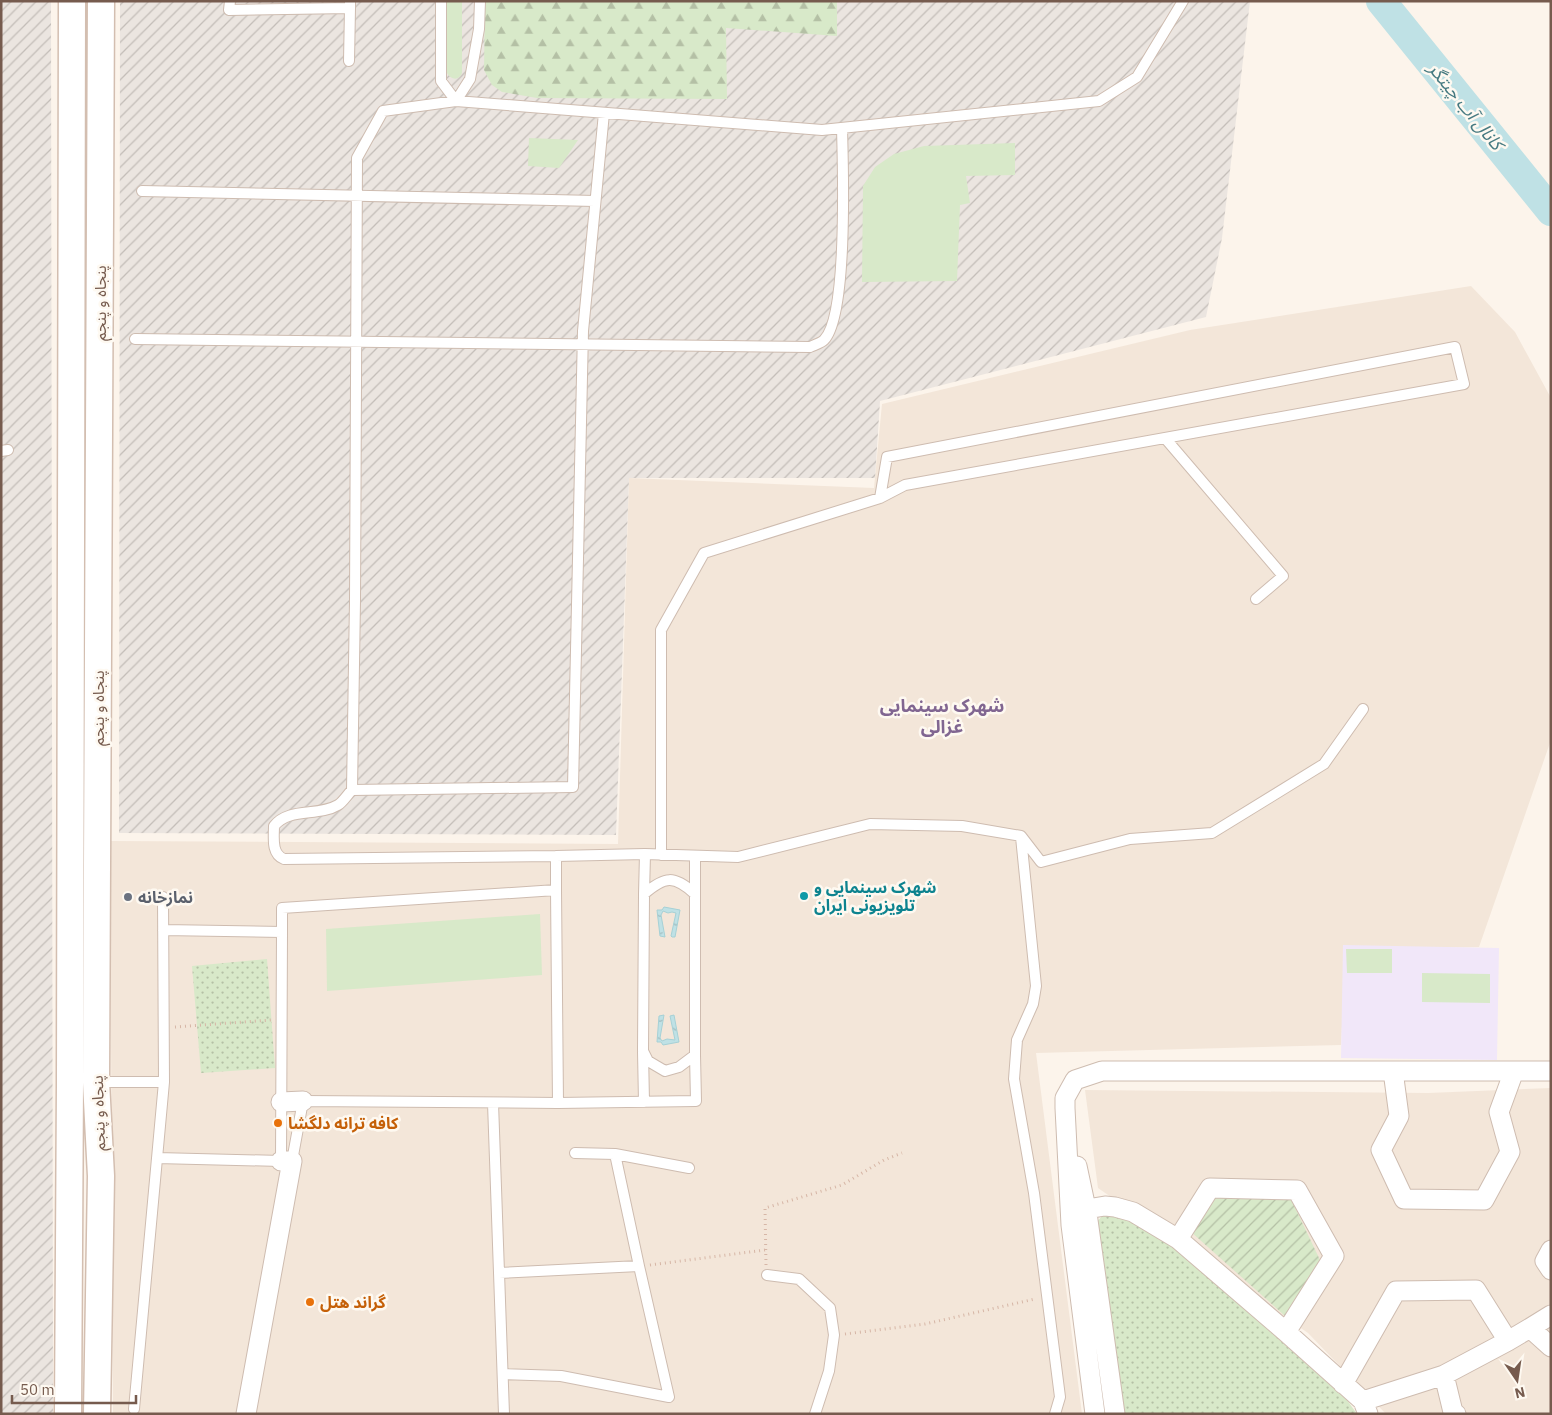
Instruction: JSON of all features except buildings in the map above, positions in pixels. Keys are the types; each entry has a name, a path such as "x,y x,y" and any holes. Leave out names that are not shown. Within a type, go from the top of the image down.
{"main road":[{"name":"پنجاه و پنجم","path":"68,1414 72,1"},
{"name":"پنجاه و پنجم","path":"97,1414 101,1176 96,1082 101,1"},
{"path":"73,90 101,90"},
{"path":"70,1082 96,1082"}],"street":[{"path":"1095,1414 1071,1225 1065,1098 1075,1080 1102,1071 1551,1071"},
{"path":"1393,1071 1399,1116 1381,1150 1404,1199 1484,1200 1510,1152 1499,1112 1514,1071"},
{"path":"281,1102 303,1101"},
{"path":"1065,1108 1087,1212 1115,1414"},
{"path":"246,1414 287,1161"},
{"path":"1178,1239 1210,1188 1297,1190 1334,1256 1286,1332"},
{"path":"1071,1225 1093,1208 1115,1207 1133,1212 1178,1239 1344,1384 1365,1407 1444,1375 1508,1341 1551,1315"},
{"path":"1551,1250 1545,1261 1551,1270"},
{"path":"1344,1384 1396,1291 1476,1290 1508,1341"},
{"path":"1530,1328 1551,1347"},
{"path":"1444,1375 1453,1412 1456,1414"}],"lane":[{"path":"230,1 229,10 350,4 349,61"},
{"path":"441,1 441,81 456,101"},
{"path":"456,101 470,79 479,29 480,1"},
{"path":"1183,1 1138,77 1099,101 822,130 456,101 383,111 357,158 355,601 352,790 339,805 325,810 285,816 278,820 274,826 275,852 279,857 294,859 645,854 738,857 870,824 962,826 1021,836 1041,862 1130,839 1212,833 1324,764 1363,709"},
{"path":"352,790 573,787 582,345 604,113"},
{"path":"135,339 810,347 824,340 832,324 840,290 844,186 842,128"},
{"path":"142,191 595,201"},
{"path":"661,855 661,630 704,553 880,498 905,485 1464,384 1456,347 887,458 880,498"},
{"path":"1165,438 1283,576 1256,599"},
{"path":"1021,836 1036,986 1033,1004 1017,1040 1014,1079 1034,1193 1048,1297 1060,1397 1055,1414"},
{"path":"644,1102 642,1051 645,854"},
{"path":"556,856 558,1103"},
{"path":"287,1161 303,1101 558,1103 696,1101 695,856"},
{"path":"644,894 657,882 669,879 686,886 695,894"},
{"path":"287,1161 281,1102 282,908 556,890"},
{"path":"134,1409 164,1082 163,897"},
{"path":"163,930 282,932"},
{"path":"642,1051 648,1061 665,1071 680,1067 695,1055"},
{"path":"96,1082 164,1082"},
{"path":"493,1103 504,1414"},
{"path":"574,1153 615,1154 689,1168"},
{"path":"503,1374 561,1376 669,1398 615,1154"},
{"path":"157,1158 287,1161"},
{"path":"499,1273 639,1266"},
{"path":"767,1275 799,1279 830,1308 834,1335 829,1371 815,1414"}],"path":[{"path":"163,1028 282,1020"},
{"path":"639,1266 765,1250 765,1208 842,1185 884,1160 902,1153"},
{"path":"834,1335 925,1324 1048,1297"}],"shaded area":[{"path":"1,1 51,1 53,1414 1,1414"},
{"path":"120,1 1250,1 1222,238 1206,317 880,401 875,478 629,478 616,835 119,833"},
{"name":"شهرک سینمایی و تلویزیونی ایران","path":"1471,286 1515,332 1551,398 1551,740 1479,947 1346,949 1341,1045 1036,1053 1082,1414 113,1414 110,841 618,844 629,478 874,488 882,404 1190,330"},
{"path":"1343,945 1499,948 1497,1060 1341,1058"},
{"path":"1551,1088 1551,1414 1386,1414 1308,1333 1098,1188 1085,1090 1428,1093"}],"green space":[{"path":"447,1 462,1 462,73 461,76 455,79 447,73"},
{"path":"485,1 837,1 837,36 726,28 727,99 537,98 502,92 492,85 484,70"},
{"path":"529,138 578,140 559,168 528,166"},
{"path":"1015,143 1015,175 966,176 970,203 960,205 957,281 862,282 863,186 875,167 894,154 924,146"},
{"path":"540,914 542,975 327,991 326,929"},
{"path":"1346,949 1392,949 1392,973 1347,973"},
{"path":"267,959 275,1068 201,1073 192,966"},
{"path":"1422,973 1490,974 1490,1003 1422,1002"},
{"path":"1217,1193 1290,1197 1320,1260 1285,1316 1190,1231"},
{"path":"1110,1213 1123,1215 1172,1244 1347,1400 1357,1414 1124,1414 1096,1223 1102,1216"}],"water":[{"path":"664,907 680,910 675,937 671,936 676,913 663,911 661,915 665,937 660,936 657,910 662,910"},
{"path":"664,1015 660,1038 662,1041 667,1039 675,1040 670,1016 674,1015 679,1042 663,1045 661,1042 657,1042 659,1016"}],"waterway":[{"name":"کانال آب چیتگر","path":"1381,1 1551,211"}],"place":[{"name":"شهرک سینمایی و تلویزیونی ایران","path":"804,896"},
{"name":"نمازخانه","path":"128,897"},
{"name":"کافه ترانه دلگشا","path":"278,1123"},
{"name":"گراند هتل","path":"310,1302"}],"district":[{"name":"شهرک سینمایی غزالی","path":"942,715"}]}
